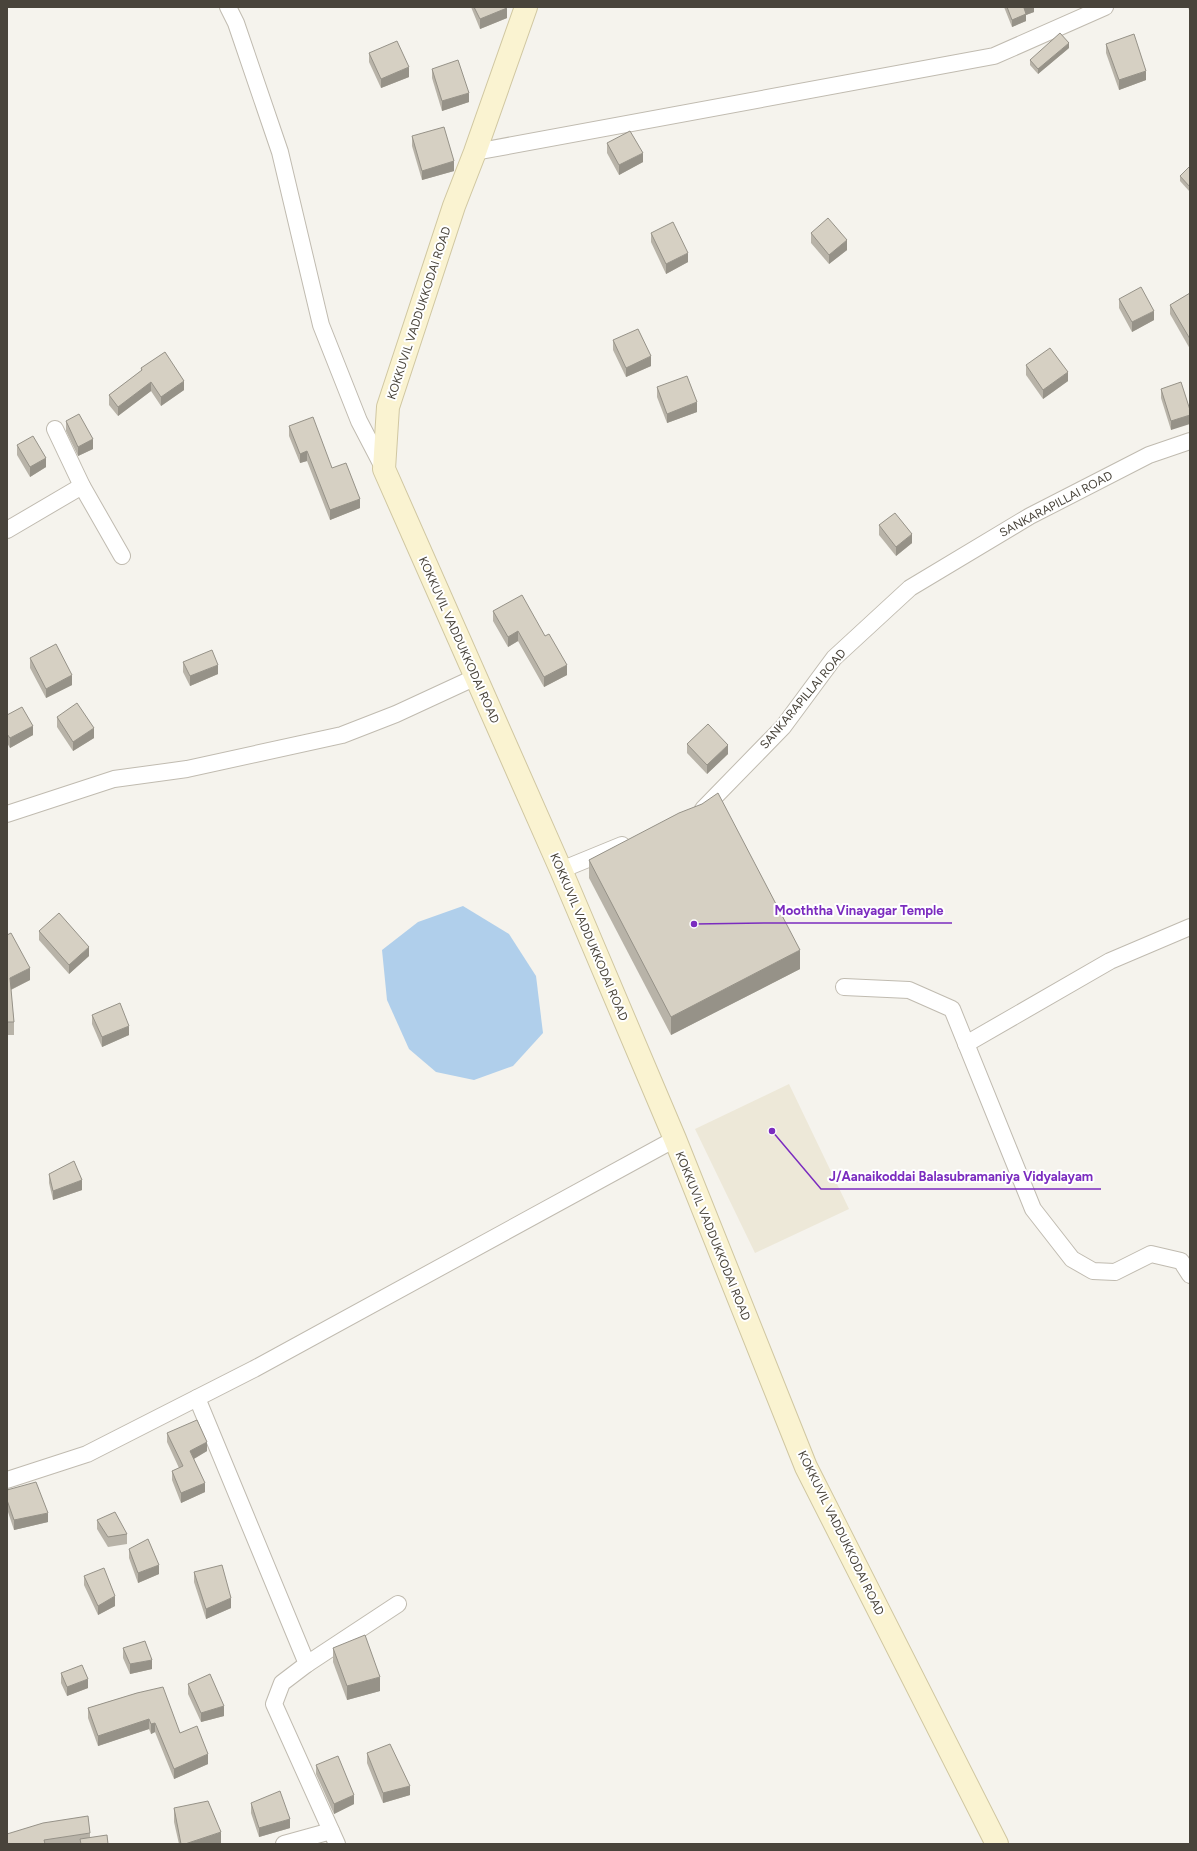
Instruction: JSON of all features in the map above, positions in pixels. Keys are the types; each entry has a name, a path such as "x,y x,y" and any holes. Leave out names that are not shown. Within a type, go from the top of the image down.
{"main road":[{"name":"KOKKUVIL VADDUKKODAI ROAD","path":"526,7 475,152 454,206 388,407 384,469 561,870 675,1139 806,1467 997,1844"}],"street":[{"path":"228,7 236,23 280,152 321,325 359,421 384,469"},
{"path":"475,152 994,56 1105,7"},
{"path":"55,429 82,486 122,556"},
{"name":"SANKARAPILLAI ROAD","path":"691,817 698,814 783,727 834,658 910,588 1030,516 1150,454 1190,441"},
{"path":"7,530 82,486"},
{"path":"7,814 114,779 187,769 342,735 396,714 476,677"},
{"path":"561,870 633,840"},
{"path":"966,1044 1110,961 1190,927"},
{"path":"844,987 909,990 952,1009 1033,1209 1072,1258 1093,1271 1115,1272 1151,1254 1181,1261 1190,1275"},
{"path":"7,1480 86,1454 254,1369 675,1139"},
{"path":"197,1398 307,1664"},
{"path":"284,1844 334,1837 274,1704 282,1682 398,1604"}],"shaded area":[{"path":"789,1084 849,1209 755,1253 695,1129"}],"water":[{"path":"463,906 509,934 536,976 543,1033 513,1066 474,1080 436,1072 409,1049 387,1000 382,950 418,922"}],"building":[{"path":"474,7 506,7 507,8 480,19"},
{"path":"1007,7 1027,7 1024,8 1026,14 1012,20"},
{"path":"1060,33 1069,43 1038,69 1030,60"},
{"path":"1134,34 1146,71 1119,80 1106,44"},
{"path":"397,41 409,67 381,79 369,53"},
{"path":"458,60 469,93 442,101 432,69"},
{"path":"444,127 454,161 422,171 412,136"},
{"path":"630,131 643,153 619,165 607,143"},
{"path":"1190,166 1190,187 1180,176"},
{"path":"828,218 847,240 829,255 811,233"},
{"path":"673,222 688,253 666,264 651,233"},
{"path":"1141,287 1154,311 1132,322 1119,299"},
{"path":"1190,293 1190,339 1170,305"},
{"path":"638,329 651,356 626,368 613,340"},
{"path":"1050,348 1068,372 1043,390 1026,365"},
{"path":"165,352 184,381 161,397 151,382 118,407 109,395 142,370 141,368"},
{"path":"687,376 697,402 667,414 657,387"},
{"path":"1181,382 1190,410 1190,415 1171,421 1161,389"},
{"path":"79,414 93,439 78,447 66,421"},
{"path":"313,417 332,468 346,463 360,499 330,510 307,451 300,454 289,426"},
{"path":"33,436 46,458 30,467 17,445"},
{"path":"895,513 912,534 896,547 879,525"},
{"path":"522,595 545,636 549,634 567,665 544,677 518,631 508,637 493,611"},
{"path":"56,644 72,675 46,689 30,658"},
{"path":"212,650 218,665 190,676 183,662"},
{"path":"77,703 94,728 73,742 57,717"},
{"path":"22,707 33,726 10,738 7,734 7,715"},
{"path":"708,724 728,745 707,765 687,744"},
{"path":"718,793 800,950 671,1017 589,860 679,813 702,804"},
{"path":"59,913 89,947 69,965 39,931"},
{"path":"11,933 30,968 10,978 14,1022 7,1022 7,935"},
{"path":"120,1003 129,1026 102,1037 92,1015"},
{"path":"74,1161 82,1180 53,1191 49,1174"},
{"path":"197,1420 207,1442 190,1451 205,1483 181,1493 172,1471 183,1466 167,1433"},
{"path":"36,1482 48,1513 14,1520 7,1500 7,1490"},
{"path":"115,1512 127,1534 108,1537 97,1520"},
{"path":"148,1539 159,1565 138,1573 129,1549"},
{"path":"222,1565 231,1598 206,1609 194,1572"},
{"path":"104,1568 115,1596 98,1606 84,1576"},
{"path":"365,1635 380,1677 347,1686 333,1648"},
{"path":"145,1641 152,1660 130,1664 123,1648"},
{"path":"82,1665 88,1679 67,1687 61,1673"},
{"path":"210,1674 224,1706 201,1713 188,1684"},
{"path":"163,1687 180,1733 197,1726 208,1754 174,1769 155,1723 151,1724 149,1719 98,1736 88,1708 137,1693"},
{"path":"390,1744 410,1786 383,1793 367,1753"},
{"path":"338,1756 354,1795 334,1804 316,1765"},
{"path":"280,1791 290,1819 259,1828 251,1803"},
{"path":"208,1801 221,1832 181,1844 174,1808"},
{"path":"88,1816 90,1833 44,1840 45,1844 7,1844 7,1834 43,1823"},
{"path":"107,1835 108,1844 81,1844 80,1839"}],"place":[{"name":"Mooththa Vinayagar Temple","path":"694,924"},
{"name":"J/Aanaikoddai Balasubramaniya Vidyalayam","path":"772,1131"}]}
